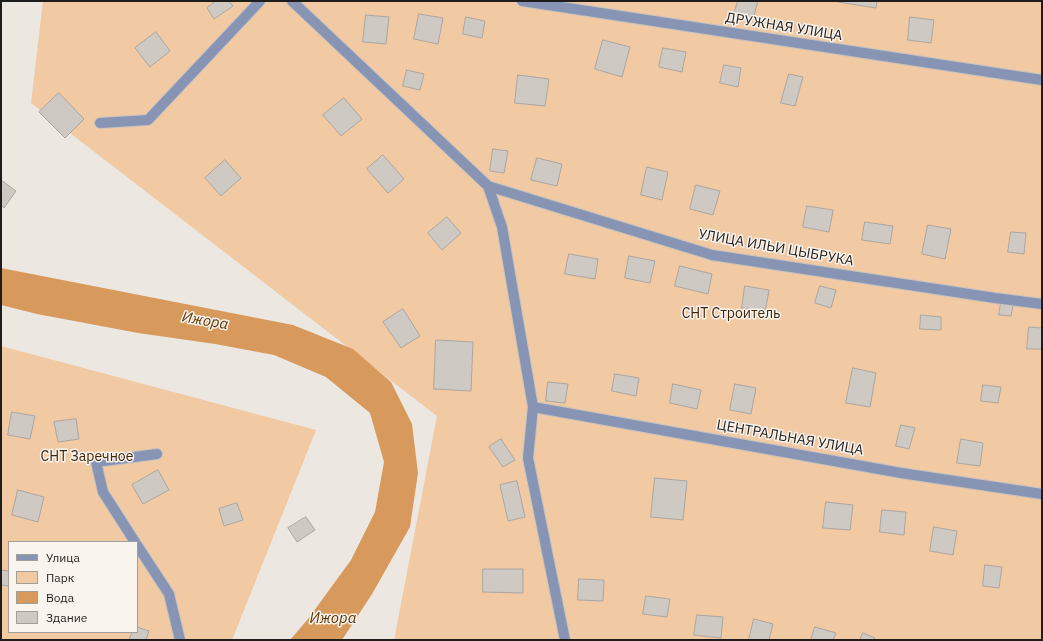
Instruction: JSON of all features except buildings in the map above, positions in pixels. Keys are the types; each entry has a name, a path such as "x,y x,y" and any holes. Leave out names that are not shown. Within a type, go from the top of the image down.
{"street":[{"path":"100,123 148,120 260,1"},
{"path":"292,1 488,186 502,227 533,408 528,458 565,640"},
{"name":"ДРУЖНАЯ УЛИЦА","path":"522,1 1042,80"},
{"name":"УЛИЦА ИЛЬИ ЦЫБРУКА","path":"488,186 712,255 1042,304"},
{"name":"ЦЕНТРАЛЬНАЯ УЛИЦА","path":"533,408 901,473 1042,494"},
{"path":"134,541 103,492 96,462 158,454"},
{"path":"138,547 169,594 180,640"}],"green space":[{"name":"СНТ Строитель","path":"43,1 1042,1 1042,640 394,640 437,416 31,103"},
{"name":"СНТ Заречное","path":"1,346 316,430 232,640 1,640"}],"water":[{"name":"Ижора","path":"1,268 293,325 353,349 391,382 412,424 418,473 410,527 372,594 342,640 290,640 308,619 351,560 375,512 384,462 370,413 326,377 274,355 215,344 138,333 37,314 1,305"}]}
